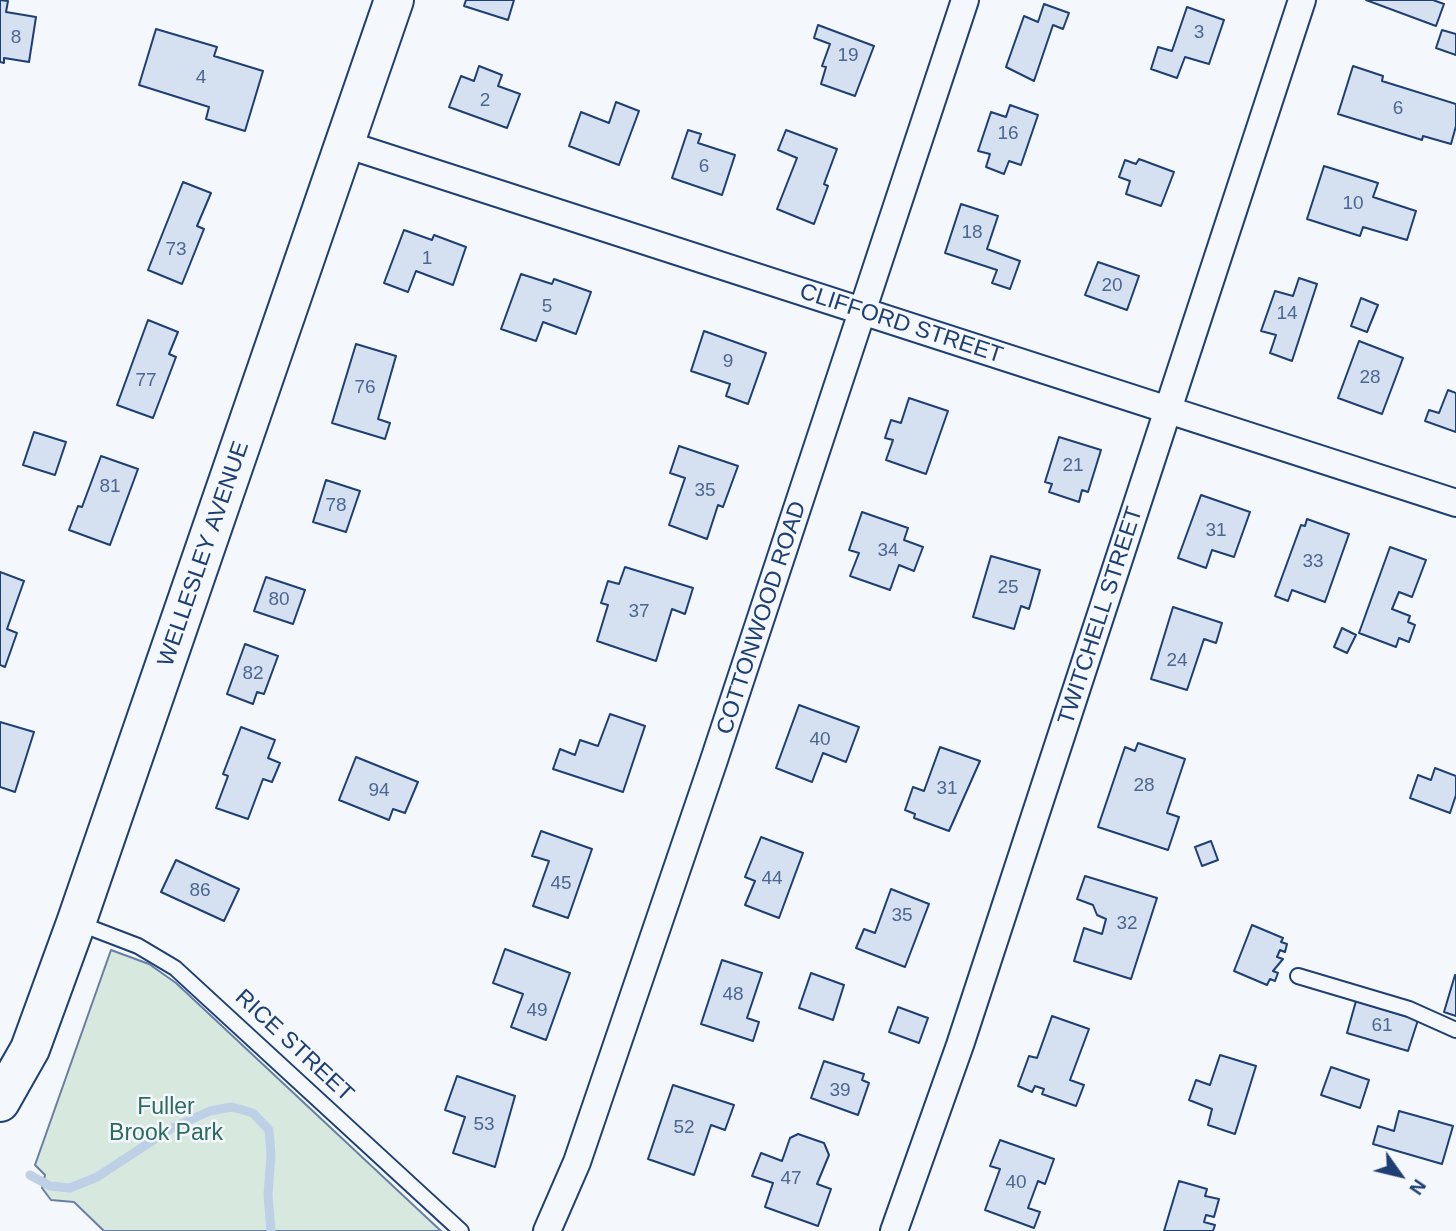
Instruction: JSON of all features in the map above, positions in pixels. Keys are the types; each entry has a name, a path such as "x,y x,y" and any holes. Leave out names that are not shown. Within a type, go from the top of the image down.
{"main road":[{"name":"WELLESLEY AVENUE","path":"0,1102 30,1049 76,923 345,144 387,2"}],"street":[{"name":"COTTONWOOD ROAD","path":"547,1231 577,1163 965,0"},
{"name":"TWITCHELL STREET","path":"894,1231 960,1045 1302,0"},
{"name":"CLIFFORD STREET","path":"345,144 1456,503"}],"lane":[{"name":"RICE STREET","path":"76,923 138,946 175,968 461,1231"},
{"path":"1298,976 1409,1009 1456,1030"}],"green space":[{"name":"Fuller Brook Park","path":"111,950 149,964 176,983 441,1231 104,1231 74,1202 51,1200 42,1188 45,1175 35,1165"}],"building":[{"path":"0,0 8,1 6,12 36,17 29,62 4,58 4,63 0,62"},
{"path":"466,0 514,0 508,20 464,6"},
{"path":"1366,0 1433,0 1444,4 1436,26"},
{"path":"1044,4 1069,13 1063,29 1053,25 1034,81 1006,67 1024,16 1038,22"},
{"path":"1187,7 1224,20 1209,64 1185,57 1177,78 1151,69 1158,47 1172,51"},
{"path":"818,25 874,46 855,96 821,84 826,67 822,66 830,44 814,38"},
{"path":"156,29 217,47 214,56 263,71 245,131 206,119 209,107 139,85"},
{"path":"1442,30 1456,34 1456,55 1436,48"},
{"path":"479,66 502,75 498,86 520,94 507,128 449,107 461,76 474,81"},
{"path":"1353,66 1383,76 1382,81 1456,104 1456,126 1451,144 1423,136 1422,140 1338,114"},
{"path":"616,102 639,111 619,165 569,146 581,112 609,123"},
{"path":"1010,105 1038,115 1021,165 1009,161 1004,174 986,167 990,154 978,151 991,112 1006,117"},
{"path":"688,130 701,134 698,143 735,155 722,195 672,178"},
{"path":"786,130 837,149 824,184 828,186 814,224 777,209 797,158 778,150"},
{"path":"1139,159 1174,172 1161,206 1126,194 1130,181 1119,177 1125,160 1136,164"},
{"path":"1324,166 1378,183 1373,197 1416,211 1407,240 1363,227 1360,236 1307,219"},
{"path":"183,182 211,193 197,226 204,229 182,284 148,270"},
{"path":"961,204 998,216 987,249 1020,261 1010,289 992,283 997,270 945,253"},
{"path":"404,230 432,240 434,235 466,247 453,285 416,271 408,292 384,283"},
{"path":"1098,262 1139,276 1127,310 1085,295"},
{"path":"521,274 552,284 554,279 591,292 576,334 543,322 536,341 501,329"},
{"path":"1299,278 1317,284 1292,361 1270,353 1276,335 1261,331 1275,291 1293,296"},
{"path":"1361,298 1378,305 1367,332 1351,326"},
{"path":"148,320 178,332 169,354 176,357 153,418 117,405"},
{"path":"704,331 766,353 748,404 726,396 730,384 691,371"},
{"path":"1359,341 1403,358 1382,414 1338,398"},
{"path":"356,344 396,356 378,419 390,423 385,439 332,423"},
{"path":"1448,390 1456,393 1456,432 1425,421 1429,410 1439,413"},
{"path":"909,398 948,411 926,474 886,460 893,440 885,438 891,420 901,423"},
{"path":"34,432 66,442 55,475 23,465"},
{"path":"1059,437 1101,450 1088,492 1082,490 1079,502 1049,492 1052,484 1045,482"},
{"path":"679,446 738,466 723,507 718,505 707,539 669,525 685,478 670,473"},
{"path":"101,456 138,469 110,545 69,530 78,506 82,507"},
{"path":"326,480 360,491 346,532 313,522"},
{"path":"1201,495 1250,512 1234,557 1212,550 1206,568 1178,558"},
{"path":"862,512 908,528 904,540 923,547 914,571 899,565 890,590 850,576 859,553 849,550"},
{"path":"1307,519 1349,534 1325,602 1292,590 1288,601 1275,596 1301,525 1305,526"},
{"path":"1390,547 1426,560 1412,597 1399,592 1392,609 1410,616 1408,622 1415,625 1409,642 1399,638 1396,647 1359,633"},
{"path":"991,556 1040,570 1029,609 1021,606 1014,629 973,617"},
{"path":"625,567 693,588 685,614 672,609 656,661 597,641 608,605 601,603 608,581 619,584"},
{"path":"0,572 24,581 7,629 17,633 5,667 0,665"},
{"path":"266,577 305,590 293,624 254,611"},
{"path":"1173,607 1222,623 1216,643 1204,639 1187,690 1151,679"},
{"path":"1342,628 1356,635 1347,653 1334,647"},
{"path":"245,644 278,656 264,694 257,692 253,704 227,694"},
{"path":"799,705 859,727 846,762 823,753 812,782 776,768"},
{"path":"610,714 645,726 623,792 553,769 560,749 575,755 580,740 598,746"},
{"path":"0,722 34,732 15,792 0,787"},
{"path":"241,727 275,740 268,758 280,763 272,782 263,779 248,819 216,808 228,776 223,774"},
{"path":"1138,743 1185,759 1167,813 1179,817 1168,850 1098,827 1125,747 1135,751"},
{"path":"940,747 980,761 949,831 914,818 915,814 905,810 913,787 924,791"},
{"path":"356,757 418,782 405,813 393,809 389,820 339,800"},
{"path":"1435,768 1456,776 1456,795 1450,813 1410,798 1418,775 1431,780"},
{"path":"541,831 592,849 568,918 533,906 549,861 532,856"},
{"path":"761,837 803,853 779,918 745,905 755,881 745,877"},
{"path":"1211,841 1218,860 1202,866 1195,847"},
{"path":"176,860 239,889 224,921 161,892"},
{"path":"1085,876 1157,898 1131,979 1074,961 1084,928 1102,934 1106,919 1097,915 1093,905 1077,899"},
{"path":"891,889 929,904 905,967 856,948 864,929 875,933"},
{"path":"1252,925 1283,938 1281,942 1287,944 1285,952 1280,950 1277,957 1283,959 1273,971 1278,973 1275,981 1270,979 1267,985 1234,971"},
{"path":"505,949 570,973 546,1040 511,1027 523,994 493,983"},
{"path":"722,960 762,973 747,1018 759,1022 753,1041 701,1024"},
{"path":"811,973 844,985 833,1020 799,1008"},
{"path":"1456,976 1456,1016 1444,1012"},
{"path":"1356,1001 1418,1020 1408,1051 1347,1033"},
{"path":"898,1007 928,1018 919,1043 889,1032"},
{"path":"1052,1016 1089,1029 1070,1080 1084,1085 1076,1106 1042,1094 1044,1089 1035,1086 1032,1092 1018,1086 1029,1056 1037,1058"},
{"path":"1220,1055 1256,1066 1235,1134 1208,1125 1212,1109 1189,1100 1196,1080 1210,1085"},
{"path":"824,1061 864,1074 862,1080 869,1083 858,1115 811,1098"},
{"path":"1331,1067 1369,1080 1360,1108 1321,1095"},
{"path":"457,1076 515,1096 495,1167 453,1153 465,1117 445,1110"},
{"path":"673,1085 734,1105 725,1130 711,1125 694,1175 648,1159"},
{"path":"1399,1111 1453,1126 1442,1164 1373,1144 1378,1126 1394,1131"},
{"path":"798,1134 824,1143 829,1155 817,1184 831,1189 818,1226 765,1207 773,1183 752,1176 761,1153 782,1161 790,1138"},
{"path":"1000,1140 1054,1159 1045,1184 1038,1181 1028,1208 1040,1212 1034,1228 985,1210 1000,1169 990,1166"},
{"path":"1179,1181 1207,1189 1205,1196 1219,1199 1214,1217 1206,1215 1204,1222 1215,1225 1213,1231 1164,1231"}],"waterway":[{"path":"30,1175 50,1186 70,1188 97,1177 172,1128 210,1111 232,1107 253,1113 269,1130 271,1155 268,1195 271,1231"}]}
